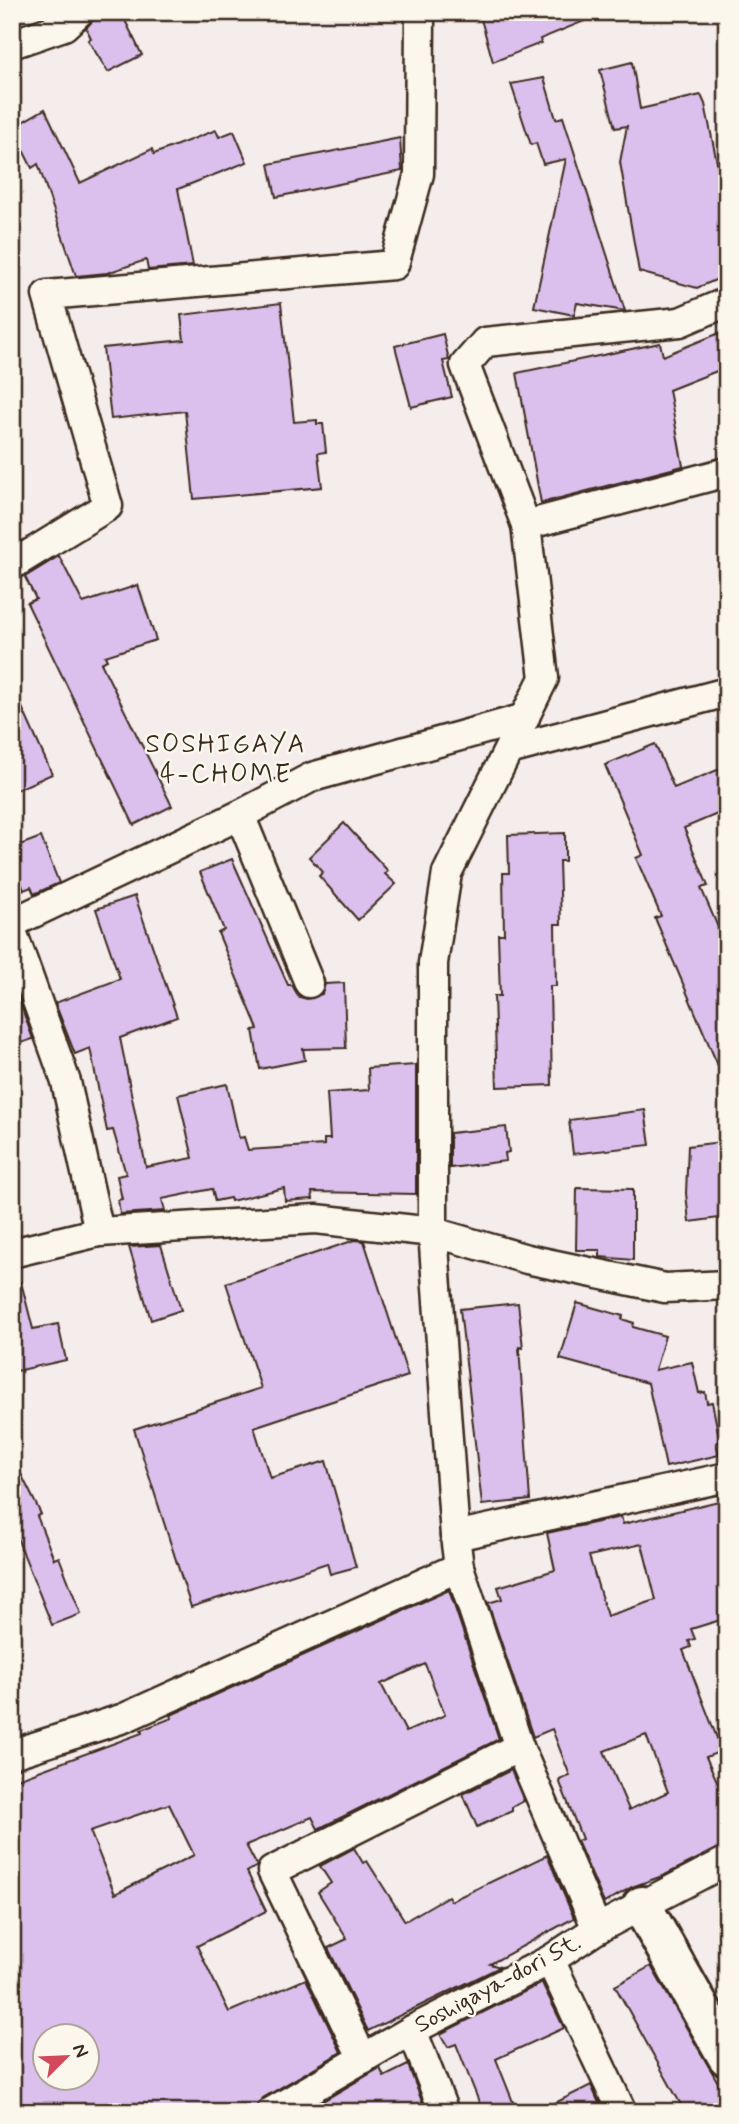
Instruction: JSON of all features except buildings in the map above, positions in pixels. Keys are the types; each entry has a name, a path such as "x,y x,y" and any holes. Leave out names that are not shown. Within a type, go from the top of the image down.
{"street":[{"path":"12,44 64,26 79,12"},
{"path":"12,565 108,506 47,295 394,265 419,174 420,12"},
{"path":"597,1929 519,1746 459,1567 455,1536 433,1232 433,963 447,873 544,678 526,525 465,365 485,342 680,322 727,302"},
{"path":"526,525 727,472"},
{"path":"509,750 727,692"},
{"path":"12,923 240,815 312,776 526,718"},
{"path":"240,815 309,983"},
{"path":"12,931 66,1082 99,1232"},
{"path":"12,1254 99,1232 316,1219 433,1232 527,1259 665,1288 727,1285"},
{"path":"455,1536 727,1477"},
{"path":"12,1754 124,1718 459,1567"},
{"path":"363,2059 272,1871 519,1746"},
{"name":"Soshigaya-dori St.","path":"273,2111 412,2030 550,1960 597,1929 727,1861"},
{"path":"642,1906 727,2056"},
{"path":"550,1960 622,2112"},
{"path":"412,2030 444,2112"}],"district":[{"name":"SOSHIGAYA 4-CHOME","path":"226,760"}]}
